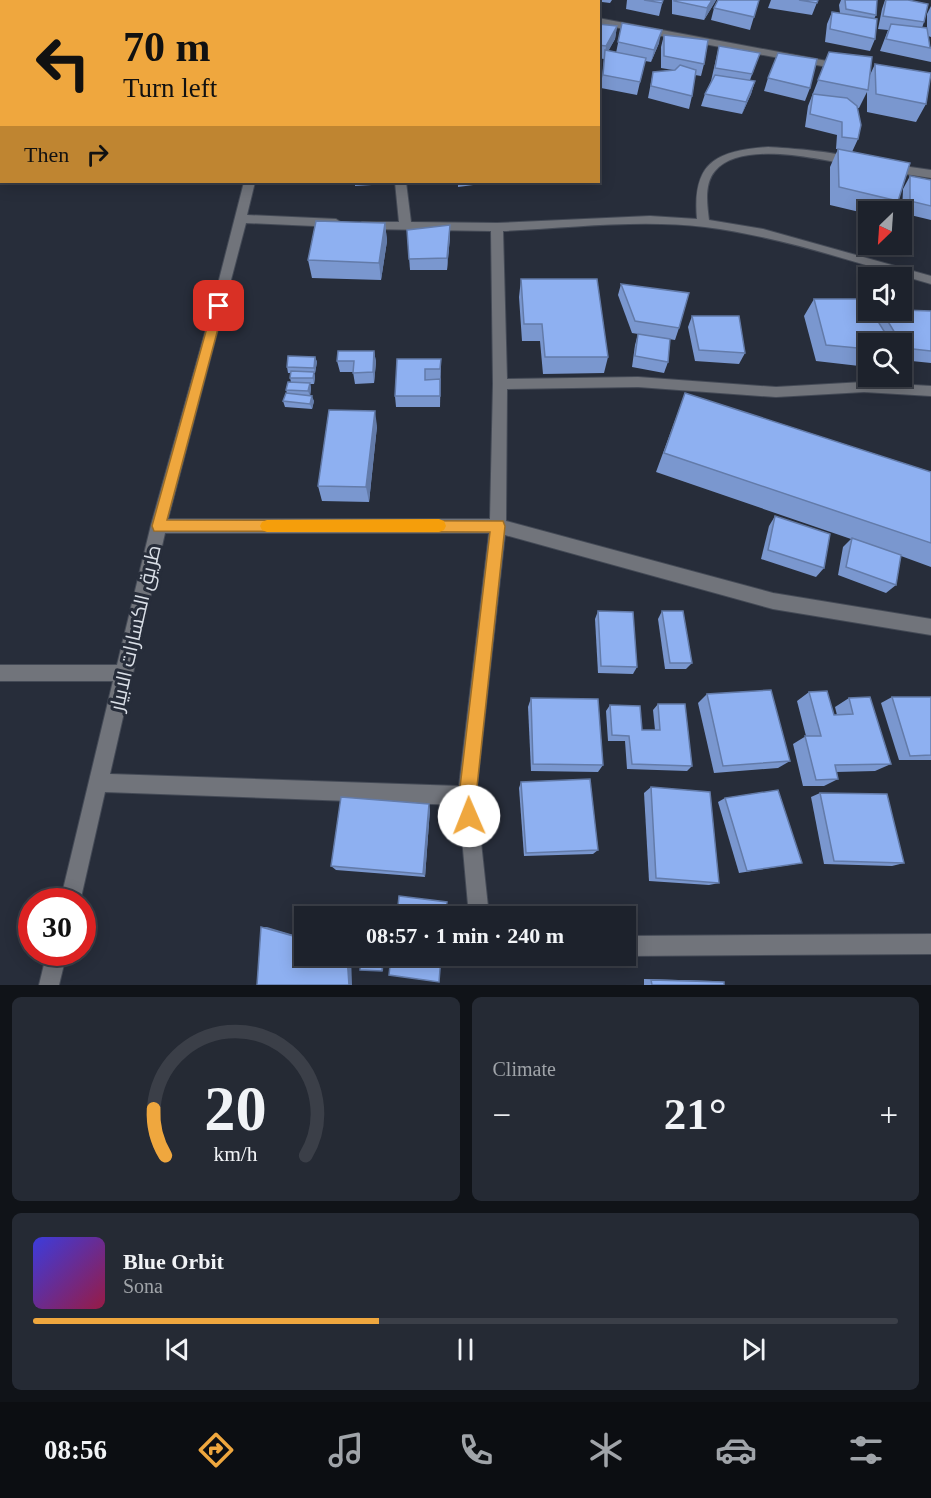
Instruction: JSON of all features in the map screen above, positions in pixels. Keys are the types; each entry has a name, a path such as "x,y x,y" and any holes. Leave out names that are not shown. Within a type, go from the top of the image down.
{"street":[{"path":"600,21 849,68"},
{"path":"703,223 702,186 708,171 727,157 755,151 777,150 931,174"},
{"name":"طريق الكسارات الابيار","path":"74,888 159,526 249,183"},
{"path":"400,183 406,226"},
{"path":"241,219 406,226 497,227 640,220 703,223 763,233 928,282"},
{"path":"477,906 468,796 498,526 500,384 497,227"},
{"path":"500,384 638,382 776,393 864,387 931,391"},
{"path":"159,526 498,526 773,601 931,627"},
{"path":"0,673 123,673"},
{"path":"100,783 468,796"},
{"path":"636,946 931,944"},
{"path":"49,985 54,966"}],"building":[{"path":"644,0 663,0 662,3"},
{"path":"674,0 712,0 707,8"},
{"path":"718,0 759,0 754,17 714,8"},
{"path":"799,0 818,0 817,3"},
{"path":"845,0 877,0 876,15 846,9"},
{"path":"886,0 908,0 928,4 924,22 883,16"},
{"path":"832,12 877,19 875,39 830,29"},
{"path":"622,23 662,30 654,50 618,42"},
{"path":"600,24 617,26 606,46 600,45"},
{"path":"891,24 927,28 930,48 886,39"},
{"path":"664,35 708,40 704,64 664,56"},
{"path":"719,46 760,53 752,74 715,68"},
{"path":"605,50 646,58 640,82 603,75"},
{"path":"829,52 872,57 868,90 818,80"},
{"path":"778,53 817,59 810,88 768,78"},
{"path":"875,64 931,73 926,104 876,94"},
{"path":"680,65 696,70 692,96 651,86 653,72 675,70"},
{"path":"715,75 755,81 746,102 705,94"},
{"path":"813,94 847,98 857,106 861,125 858,139 842,137 842,122 810,114"},
{"path":"838,149 910,163 898,201 839,187"},
{"path":"910,176 931,180 931,206 910,201"},
{"path":"316,221 385,223 379,263 308,260"},
{"path":"450,225 447,258 409,259 407,230"},
{"path":"521,279 597,279 608,357 545,357 542,324 524,324"},
{"path":"621,284 689,293 679,328 635,321"},
{"path":"814,299 858,299 858,321 878,321 885,333 858,333 858,348 826,345"},
{"path":"912,311 931,311 931,351 912,349 912,333 895,333 888,321 912,321"},
{"path":"692,316 739,316 745,353 699,350"},
{"path":"638,334 670,339 668,362 635,356"},
{"path":"338,351 374,351 373,372 353,373 354,361 337,361"},
{"path":"288,356 315,357 314,368 287,367"},
{"path":"397,359 441,359 440,369 425,369 425,380 440,379 440,396 395,396"},
{"path":"291,371 314,372 313,378 290,378"},
{"path":"288,382 310,383 308,391 286,390"},
{"path":"286,393 312,396 310,404 283,401"},
{"path":"685,393 931,472 931,543 664,453"},
{"path":"329,410 375,411 366,487 318,486"},
{"path":"775,516 830,534 824,568 768,550"},
{"path":"852,538 901,555 896,585 846,567"},
{"path":"598,611 633,612 637,667 601,666"},
{"path":"662,611 683,611 692,663 670,663"},
{"path":"771,690 790,761 723,766 707,694"},
{"path":"827,691 834,715 853,714 849,698 870,697 891,764 835,765 838,779 816,780 805,736 821,736 809,692"},
{"path":"892,697 931,697 931,755 910,756"},
{"path":"531,698 598,699 603,765 533,764"},
{"path":"658,704 685,704 692,766 632,764 629,736 612,735 610,705 640,706 642,730 660,730"},
{"path":"590,779 598,850 526,853 521,782"},
{"path":"651,787 710,792 719,883 656,878"},
{"path":"778,790 802,863 747,871 725,798"},
{"path":"820,793 887,794 904,863 834,861"},
{"path":"341,797 429,804 423,874 331,866"},
{"path":"399,896 447,902 446,906 398,906"},
{"path":"261,927 294,936 294,966 348,966 349,985 257,985"},
{"path":"360,966 382,966 382,971 360,970"},
{"path":"390,966 440,966 439,982 389,975"},
{"path":"651,980 724,982 724,985 652,985"}],"slow traffic":[{"path":"267,526 439,526"}],"route":[{"path":"219,306 159,526 498,526 468,796 469,816"}]}
